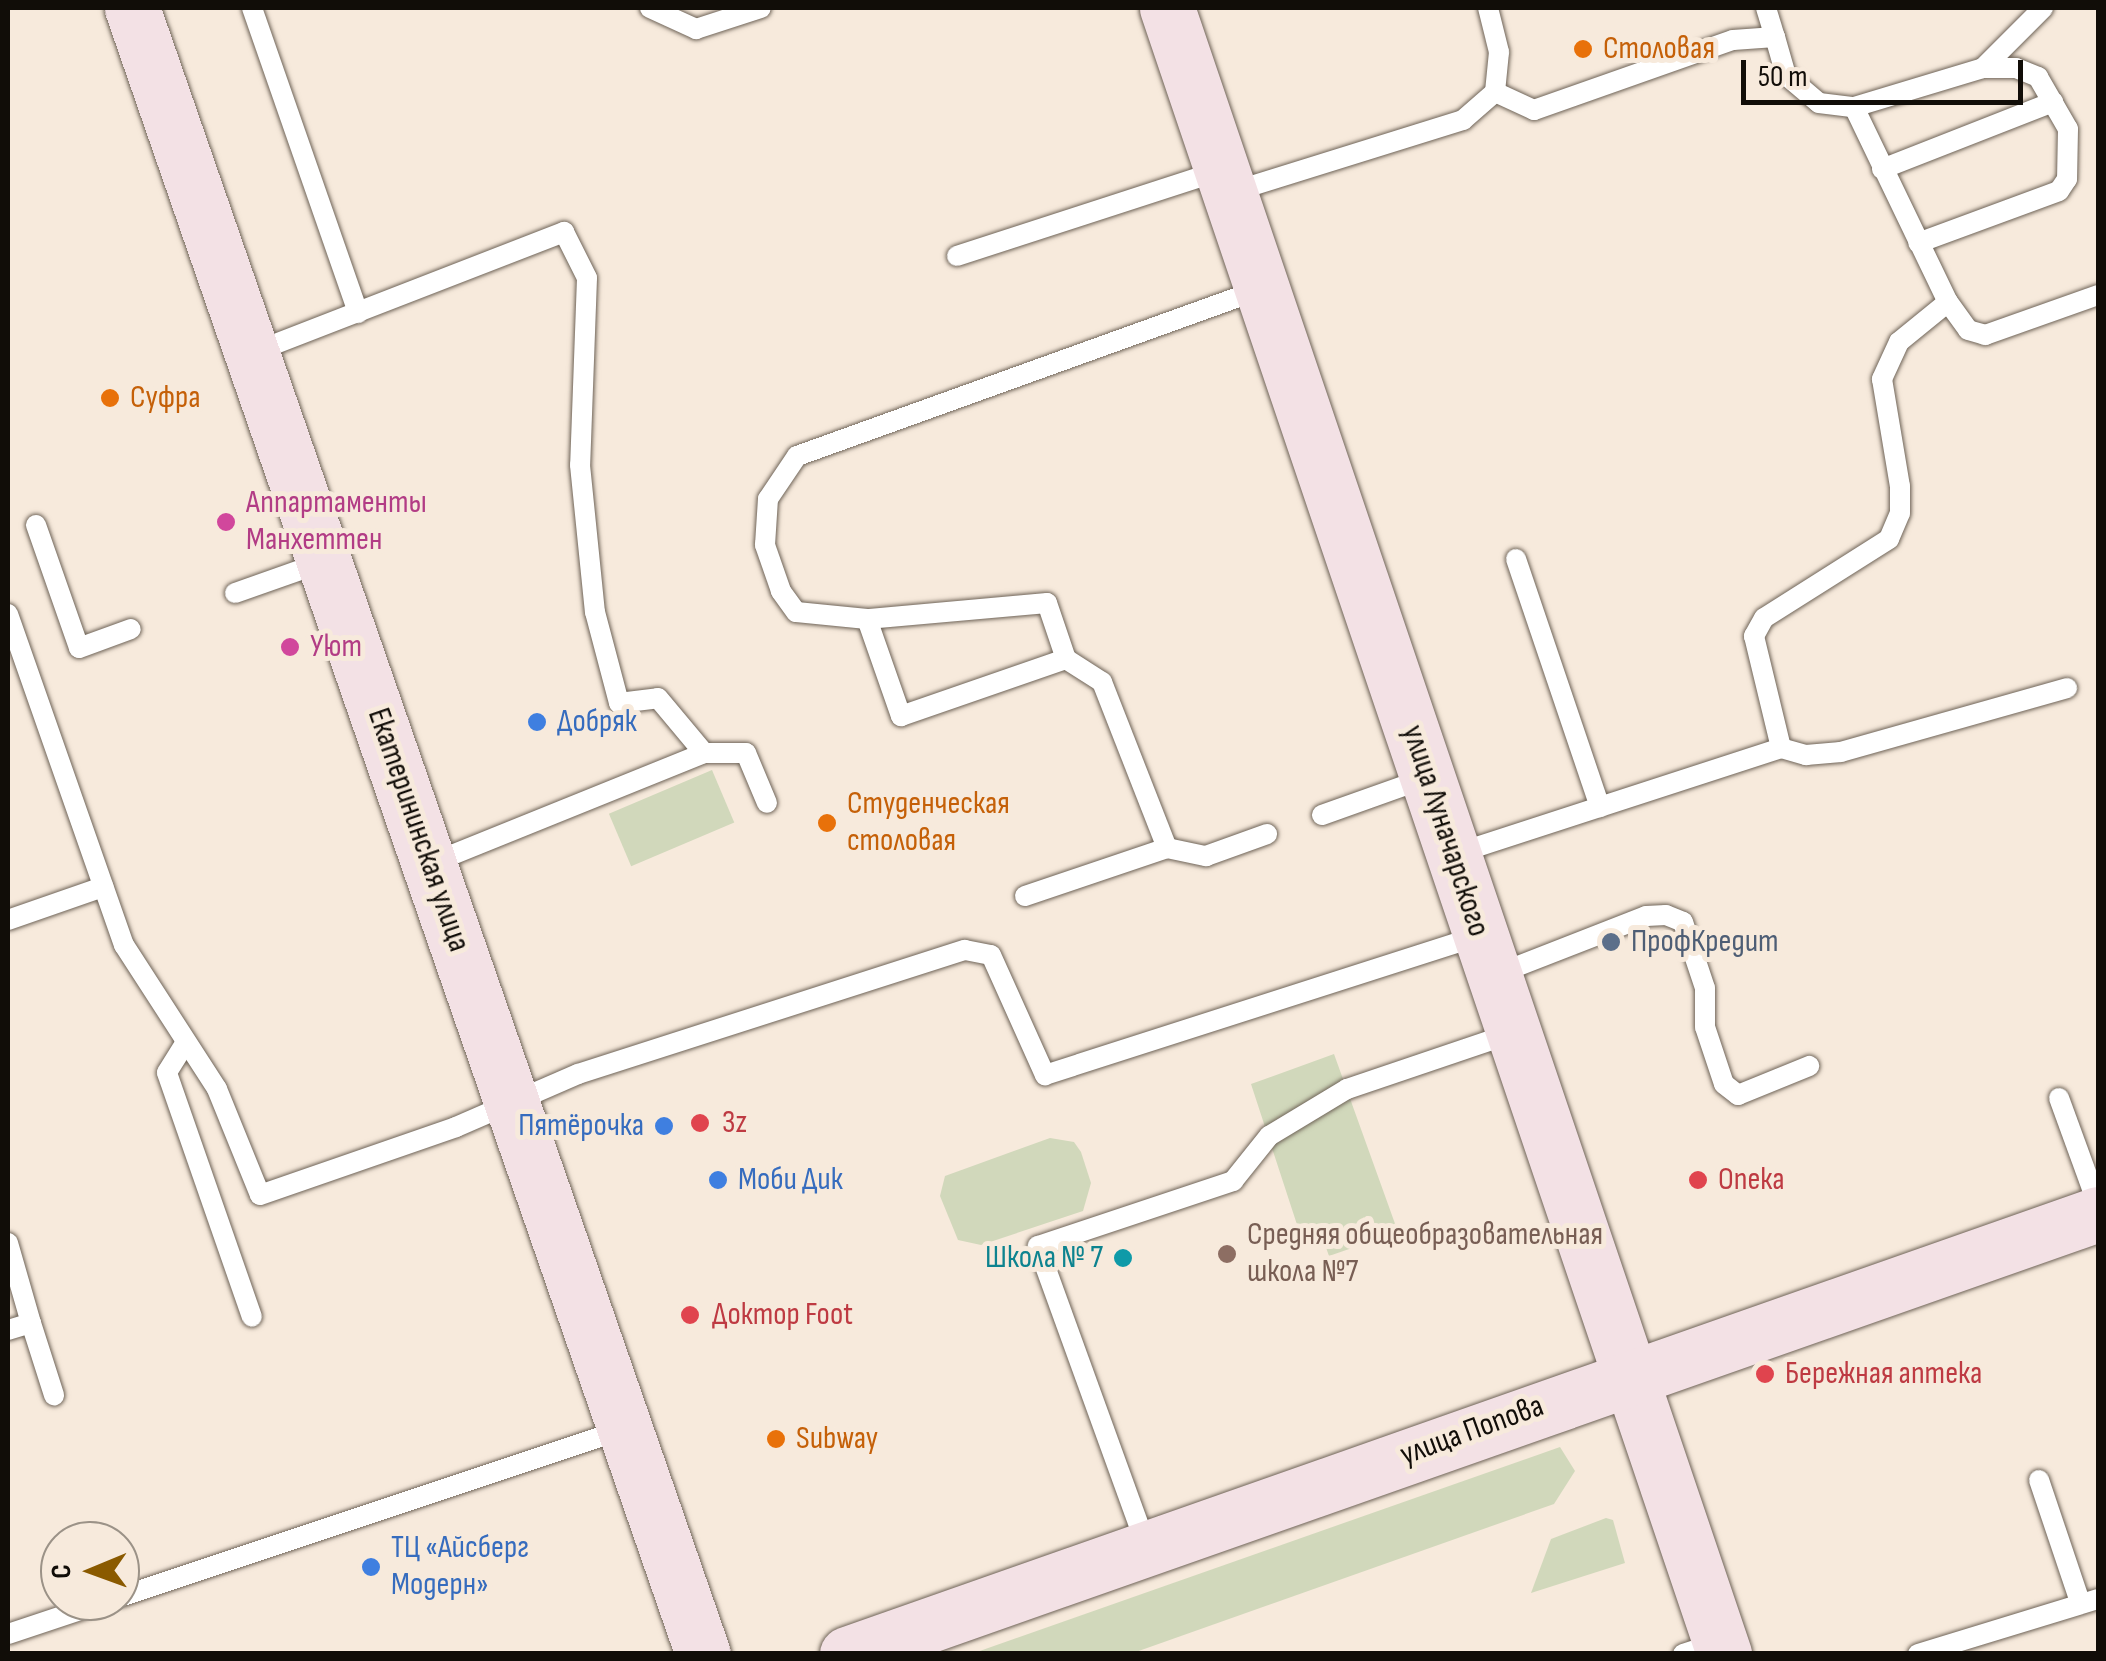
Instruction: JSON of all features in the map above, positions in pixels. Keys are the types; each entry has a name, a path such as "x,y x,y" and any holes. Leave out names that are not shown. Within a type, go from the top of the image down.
{"main road":[{"name":"Екатерининская улица","path":"132,8 703,1654"},
{"name":"улица Луначарского","path":"1168,8 1628,1376 1709,1650"},
{"name":"улица Попова","path":"847,1654 1628,1376 2098,1214"}],"lane":[{"path":"252,8 358,313"},
{"path":"650,8 696,29 762,8"},
{"path":"957,256 1463,120 1495,92 1500,52 1488,8"},
{"path":"1766,8 1786,75 1819,103 1854,107 1983,68 2016,68 2038,77 2068,129 2067,178 2059,191 1918,243"},
{"path":"1983,68 2043,8"},
{"path":"1495,92 1534,110 1732,40 1775,37"},
{"path":"1882,169 2053,102"},
{"path":"1854,107 1948,302 1968,330 1985,335 2098,295"},
{"path":"250,354 564,232 586,278 580,464 604,648 619,702 658,698 704,752"},
{"path":"1166,848 1102,682 1066,659 1048,603 867,618 818,619 796,612 780,590 765,545 768,499 797,456 1264,288"},
{"path":"1781,748 1754,636 1764,618 1889,539 1900,514 1900,486 1882,378 1898,342 1948,302"},
{"path":"36,525 79,648 131,629"},
{"path":"1516,559 1600,807"},
{"path":"235,593 325,561"},
{"path":"8,614 17,667 124,946 217,1089 260,1195 456,1127 512,1099 964,950 991,955 1045,1075 1487,956 1646,916 1666,915 1683,922 1705,988 1705,1027 1724,1084 1738,1095 1809,1066"},
{"path":"867,618 901,716 1066,659"},
{"path":"1453,855 1781,748 1806,756 1841,752 2067,688"},
{"path":"430,864 704,752 746,752 767,803"},
{"path":"1322,815 1428,778"},
{"path":"1025,896 1166,848 1206,856 1266,834"},
{"path":"8,920 104,886"},
{"path":"1147,1546 1038,1246 1233,1181 1269,1136 1347,1090 1513,1033"},
{"path":"186,1042 166,1073 252,1317"},
{"path":"2059,1098 2098,1204"},
{"path":"8,1243 54,1395"},
{"path":"8,1330 31,1323"},
{"path":"140,1590 625,1429"},
{"path":"1918,1654 2089,1600 2039,1480"},
{"path":"8,1634 47,1621"}],"green space":[{"path":"712,770 734,822 631,866 609,814"},
{"path":"1334,1054 1398,1232 1329,1256 1323,1239 1304,1246 1251,1084"},
{"path":"1050,1138 1074,1142 1081,1152 1091,1183 1083,1211 981,1245 958,1240 940,1196 945,1176"},
{"path":"1560,1447 1575,1471 1554,1504 1133,1653 974,1653"},
{"path":"1606,1518 1613,1520 1625,1563 1531,1593 1551,1539"}],"place":[{"name":"Стoловая","path":"1583,49"},
{"name":"Суфра","path":"110,398"},
{"name":"Аппартаменты Манхеттен","path":"226,522"},
{"name":"Уют","path":"290,647"},
{"name":"Добряк","path":"537,722"},
{"name":"Студенческая столовая","path":"827,823"},
{"name":"ПрофКредит","path":"1611,942"},
{"name":"3z","path":"700,1123"},
{"name":"Пятёрочка","path":"664,1126"},
{"name":"Моби Дик","path":"718,1180"},
{"name":"Опека","path":"1698,1180"},
{"name":"Средняя общеобразовательная школа №7","path":"1227,1254"},
{"name":"Школа № 7","path":"1123,1258"},
{"name":"Доктор Foot","path":"690,1315"},
{"name":"Бережная аптека","path":"1765,1374"},
{"name":"Subway","path":"776,1439"},
{"name":"ТЦ «Айсберг Модерн»","path":"371,1567"}]}
